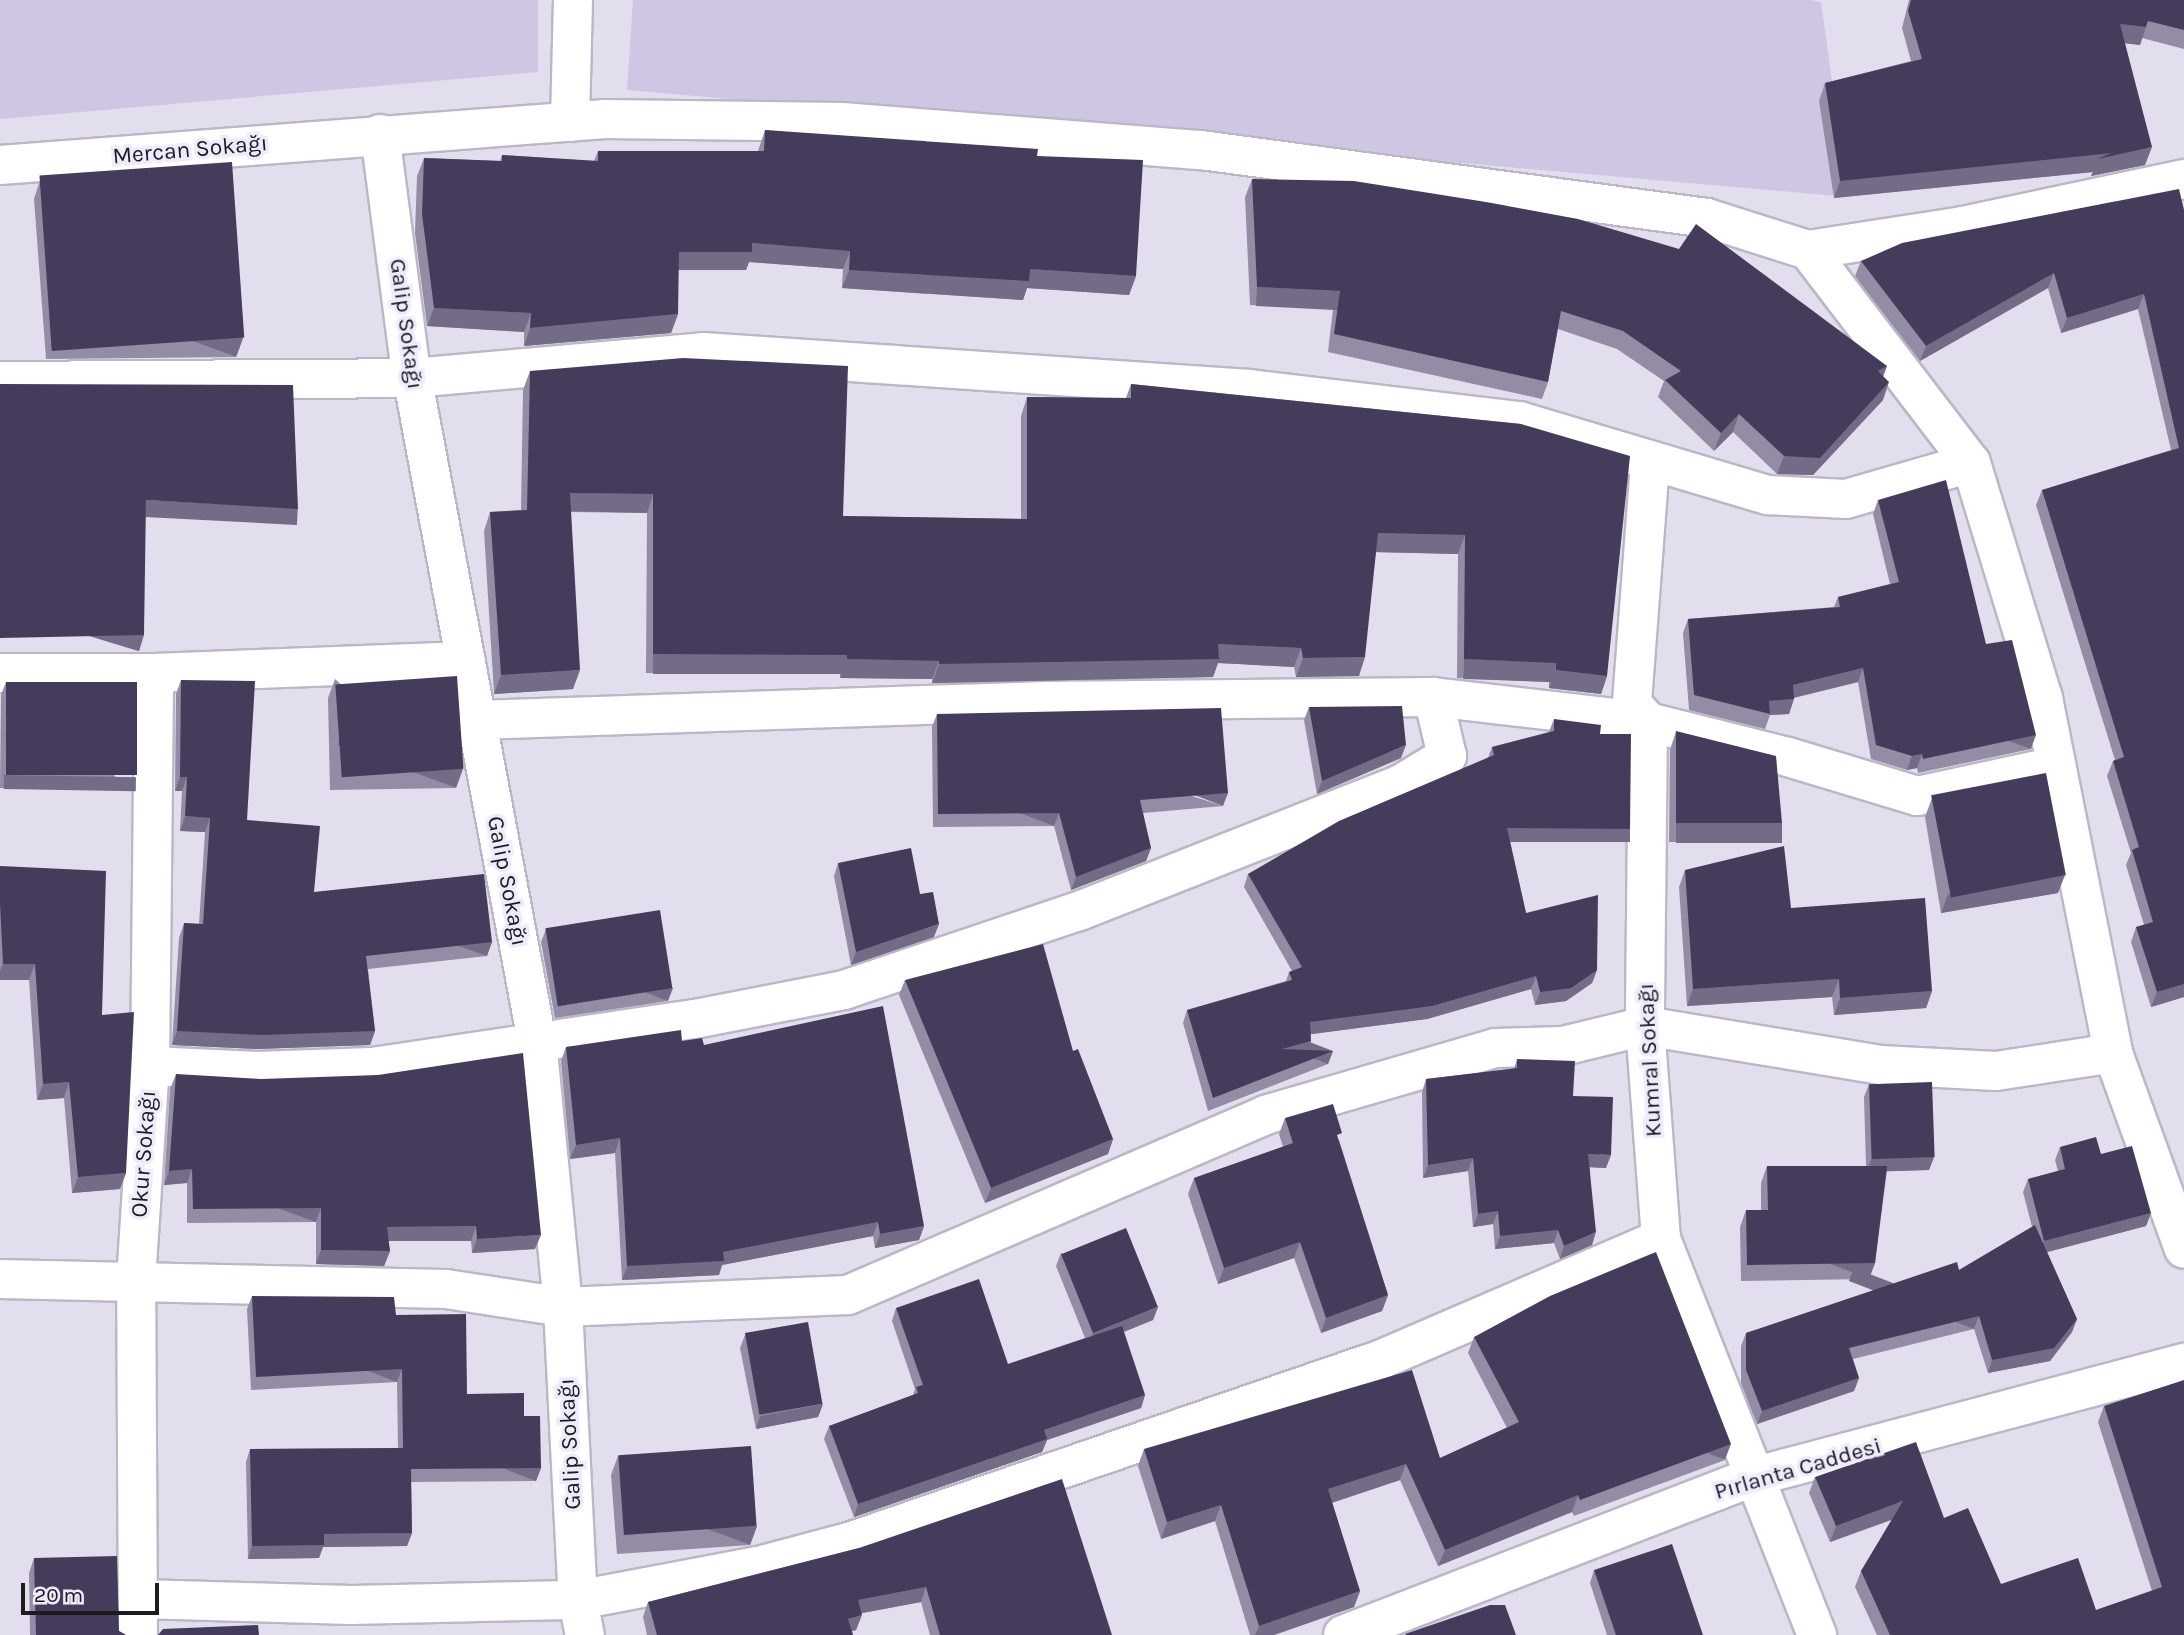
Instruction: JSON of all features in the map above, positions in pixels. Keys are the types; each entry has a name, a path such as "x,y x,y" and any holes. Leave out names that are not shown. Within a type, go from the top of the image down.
{"street":[{"path":"570,122 573,0"},
{"name":"Mercan Sokağı","path":"0,165 380,134 570,122 842,122 1201,150 1707,218 1808,250"},
{"name":"Galip Sokağı","path":"380,134 413,378 537,1041 563,1307 582,1618"},
{"path":"2184,179 1963,226 1808,250 1971,463 2043,698 2113,1053 2184,1249"},
{"path":"0,381 413,378 703,352 1222,387 1518,421 1650,463 1768,495 1846,499 1971,463"},
{"name":"Kumral Sokağı","path":"1650,463 1632,704 1648,722 1645,1026 1661,1239 1817,1635"},
{"path":"0,673 154,673 466,661"},
{"name":"Okur Sokağı","path":"139,1617 136,1281 150,1066 154,673"},
{"path":"477,720 1047,701 1433,697 1648,722 1788,757 1916,796 2056,766"},
{"path":"150,1066 257,1071 372,1067 695,1019 844,990 1079,911 1401,785 1447,756 1433,697"},
{"path":"0,1279 446,1289 563,1307 848,1295 1265,1115 1495,1048 1563,1046 1645,1026 1881,1065 1996,1070 2113,1053"},
{"path":"139,1617 351,1605 582,1618 849,1542 1382,1359 1661,1239"},
{"name":"Pırlanta Caddesi","path":"1343,1635 1756,1476 2184,1363"}],"shaded area":[{"path":"0,0 538,0 538,72 0,119"},
{"path":"633,0 1811,0 1821,2 1848,197 627,90"}],"building":[{"path":"1911,0 2184,0 2184,30 2148,21 2146,27 2120,24 2152,147 2097,159 2112,153 1840,181 1825,83 1922,59 1908,11"},
{"path":"765,130 1038,149 1037,156 1143,160 1136,276 1030,269 1029,281 849,270 850,251 752,243 752,252 679,252 678,314 530,328 531,313 434,308 422,214 424,158 502,161 502,155 598,161 598,151 764,151"},
{"path":"232,162 244,338 52,351 39,175"},
{"path":"1252,179 1354,181 1486,202 1578,219 1679,249 1696,224 1887,366 1878,371 1889,382 1820,458 1784,456 1739,414 1721,433 1665,380 1681,371 1623,331 1561,311 1548,382 1334,334 1340,291 1257,287"},
{"path":"2179,189 2184,210 2184,984 2157,992 2136,927 2153,922 2132,850 2139,847 2113,761 2124,757 2042,490 2179,448 2144,294 2067,318 2054,273 1926,346 1861,261 1902,243"},
{"path":"683,358 848,366 843,516 1027,519 1027,397 1131,398 1131,384 1521,424 1630,456 1607,676 1556,670 1556,663 1464,659 1465,535 1378,533 1365,657 1303,658 1301,648 1218,644 1219,659 939,664 939,661 847,659 847,655 653,654 653,494 570,493 580,670 501,675 490,512 527,510 530,371"},
{"path":"0,384 293,385 298,509 146,500 144,635 0,638"},
{"path":"1946,480 1986,644 2012,640 2036,735 1923,759 1922,754 1912,756 1876,745 1863,668 1793,685 1794,699 1769,701 1770,714 1694,695 1688,619 1840,607 1838,597 1899,582 1878,500"},
{"path":"457,676 463,769 342,777 335,685"},
{"path":"181,680 255,681 247,820 320,826 314,892 484,874 492,942 366,956 375,1031 262,1035 177,1031 184,923 203,924 210,818 185,816 187,777 180,777"},
{"path":"6,682 137,682 137,775 6,775"},
{"path":"1402,706 1406,745 1322,781 1309,707"},
{"path":"1221,708 1228,793 1140,800 1151,848 1076,877 1059,813 938,814 937,714"},
{"path":"1554,719 1601,725 1600,734 1631,734 1630,829 1507,828 1526,913 1598,895 1597,970 1571,988 1540,992 1536,976 1432,1006 1310,1022 1311,1041 1282,1049 1333,1051 1213,1098 1187,1010 1292,980 1289,972 1302,967 1248,874 1339,821 1494,755 1492,747 1554,731"},
{"path":"1676,731 1776,756 1782,823 1676,823"},
{"path":"2046,773 2066,875 1951,897 1931,795"},
{"path":"1784,846 1791,908 1925,898 1932,991 1840,998 1839,979 1693,989 1685,870"},
{"path":"911,848 920,894 933,892 939,924 856,952 838,863"},
{"path":"0,866 106,871 102,1015 134,1012 126,1173 78,1177 69,1082 43,1084 35,964 3,964"},
{"path":"660,910 672,988 558,1006 545,928"},
{"path":"1043,944 1073,1051 1078,1049 1113,1139 991,1188 905,980"},
{"path":"883,1006 924,1226 880,1234 878,1222 723,1252 724,1261 627,1266 620,1138 576,1145 566,1047 681,1030 682,1041 702,1038 704,1045"},
{"path":"523,1053 541,1235 477,1239 476,1226 387,1227 390,1251 321,1250 321,1208 193,1209 192,1169 169,1171 176,1074 261,1079 378,1075"},
{"path":"1517,1059 1575,1061 1573,1096 1613,1097 1611,1155 1588,1154 1596,1232 1564,1246 1558,1230 1500,1236 1498,1211 1478,1214 1473,1158 1428,1165 1426,1079 1517,1068"},
{"path":"1932,1082 1935,1157 1872,1159 1869,1084"},
{"path":"1333,1104 1342,1133 1337,1135 1388,1295 1326,1318 1300,1242 1224,1268 1194,1178 1293,1143 1285,1118"},
{"path":"2096,1137 2101,1154 2132,1146 2151,1213 2044,1241 2028,1179 2065,1169 2060,1147"},
{"path":"1767,1166 1887,1166 1875,1263 1747,1265 1746,1210 1768,1210"},
{"path":"2035,1225 2077,1319 2054,1348 1992,1360 1979,1316 1849,1348 1859,1378 1762,1411 1746,1370 1746,1333 1957,1262 1959,1270"},
{"path":"1126,1228 1158,1307 1093,1333 1061,1254"},
{"path":"1656,1252 1731,1444 1580,1500 1578,1495 1445,1550 1406,1464 1328,1489 1360,1591 1259,1626 1221,1505 1167,1522 1144,1449 1412,1370 1440,1458 1519,1422 1474,1337 1550,1296"},
{"path":"979,1279 1008,1364 1122,1326 1145,1395 1044,1430 1047,1439 858,1504 829,1426 918,1393 916,1387 923,1385 896,1308"},
{"path":"252,1296 394,1297 396,1315 466,1314 467,1394 524,1393 524,1416 540,1416 541,1468 411,1469 412,1533 324,1534 324,1545 252,1546 250,1449 403,1448 402,1369 256,1377"},
{"path":"808,1322 822,1404 759,1415 745,1333"},
{"path":"2184,1380 2184,1635 1890,1635 1861,1571 1903,1501 1836,1526 1815,1477 1916,1442 1944,1518 1968,1508 2001,1584 2078,1558 2096,1610 2162,1587 2104,1406"},
{"path":"751,1446 757,1526 624,1535 618,1455"},
{"path":"1062,1479 1112,1635 940,1635 926,1587 858,1600 862,1615 848,1619 853,1635 657,1635 648,1602 859,1548"},
{"path":"1672,1544 1703,1635 1616,1635 1594,1570"},
{"path":"117,1556 119,1631 126,1635 36,1635 34,1558"},
{"path":"1490,1605 1505,1605 1516,1635 1405,1634"},
{"path":"258,1625 259,1635 158,1635 163,1629"}]}
